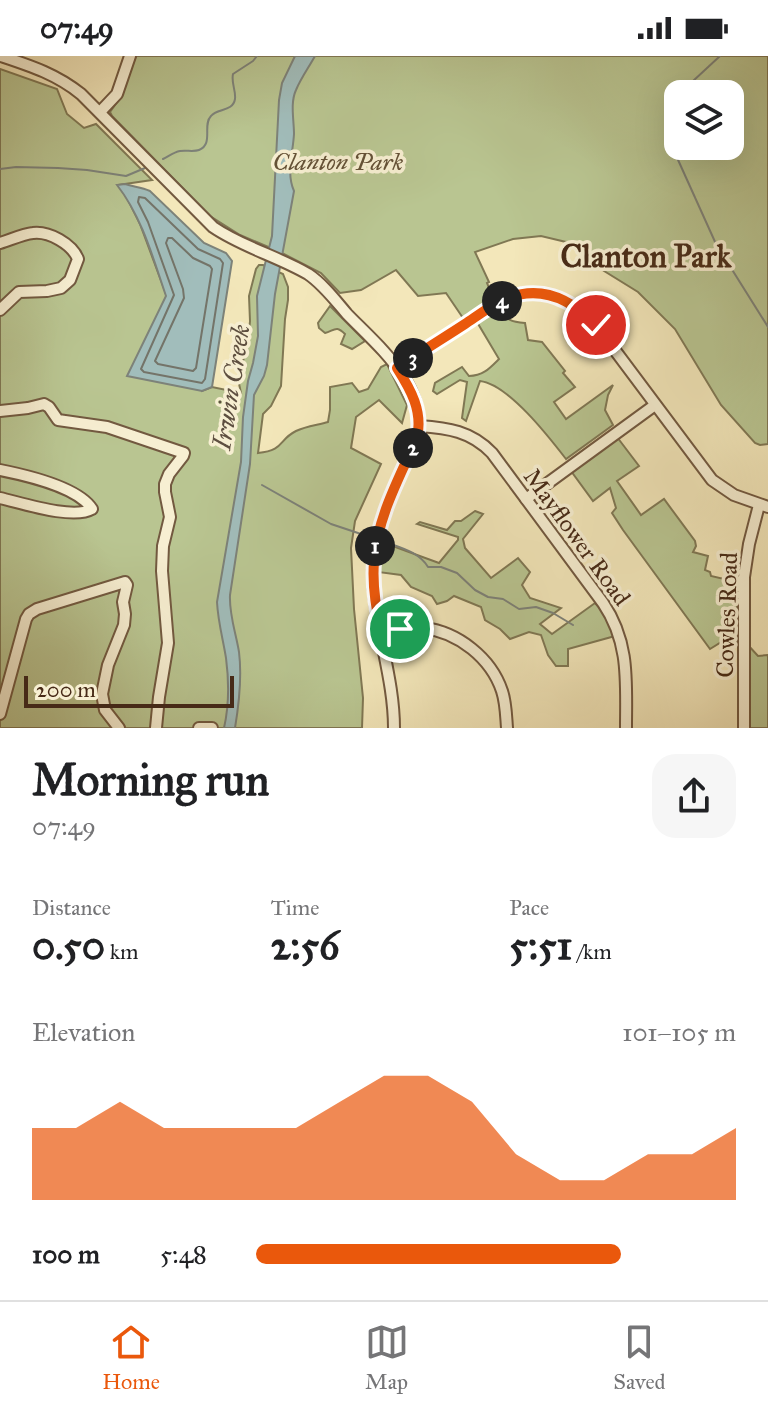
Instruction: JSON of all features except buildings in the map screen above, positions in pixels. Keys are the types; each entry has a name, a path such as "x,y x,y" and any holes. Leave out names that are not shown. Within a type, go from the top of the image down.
{"street":[{"path":"1,56 62,79 81,94 213,227 311,276 397,368 407,383 416,404 417,438 382,519 375,546 374,583 392,694 394,728"},
{"path":"100,112 117,94 130,56"},
{"path":"0,243 40,233 70,246 82,259 70,280 61,288 19,292 0,310"},
{"path":"397,368 500,301 523,294 547,295 570,302 583,311 602,333 712,480 734,495 764,506"},
{"path":"0,411 44,404 58,420 107,427 188,454 167,477 165,484 170,519 163,546 162,571 168,643 156,728"},
{"path":"526,499 655,405"},
{"name":"Mayflower Road","path":"419,426 458,430 479,441 492,453 603,603 614,621 623,647 626,728"},
{"path":"0,470 52,484 79,497 92,509 88,512 66,512 0,498"},
{"name":"Cowles Road","path":"744,728 744,577 749,544 764,506"},
{"path":"0,714 29,614 123,582 127,585 123,602 125,621 108,665 102,694 105,710 119,728"},
{"path":"381,631 426,629 449,635 467,645 487,664 500,686 507,728"},
{"path":"199,728 212,728"}],"green space":[{"name":"Clanton Park","path":"136,56 768,56 768,444 755,443 721,405 675,329 638,292 588,261 579,250 566,242 541,236 513,239 475,252 494,300 463,318 446,293 418,296 396,270 361,290 340,293 321,273 240,235 210,216 110,112 120,98"},
{"path":"0,69 57,89 67,114 84,128 96,124 152,180 118,185 140,224 202,391 212,387 241,393 238,379 248,343 249,296 256,269 263,265 283,274 288,287 288,300 281,386 271,406 263,414 258,453 273,450 300,429 328,422 330,387 352,383 359,392 368,389 381,367 387,364 407,405 402,423 379,400 356,417 351,448 381,464 355,521 351,548 363,698 362,728 0,728"},
{"path":"330,306 365,341 352,349 341,344 345,334 339,330 325,333 319,328 318,323"},
{"path":"500,308 510,320 525,323 528,340 542,342 575,387 554,402 566,419 613,385 605,410 613,425 566,459 515,401 491,384 480,381 466,421 462,418 467,382 460,380 437,394 433,391 435,383 462,367 469,376 474,376 486,371 499,359 477,322"},
{"path":"617,437 639,466 617,481 641,515 664,499 695,541 693,552 708,556 705,570 711,576 737,582 737,645 732,639 710,649 612,513 616,508 610,488 593,501 571,471"},
{"path":"475,511 483,514 463,539 465,548 491,578 518,558 530,572 522,585 530,598 561,608 540,624 552,634 595,603 607,616 615,636 568,649 568,666 556,666 548,655 541,635 529,632 510,639 485,620 481,607 454,596 437,604 432,596 411,587 401,575 378,572 379,552 390,545 439,563 458,537 417,524 420,522 447,530 455,521 461,521"},
{"path":"747,644 758,656 768,655 768,728 748,728"}],"water":[{"path":"295,56 315,56 293,100 294,134 290,170 294,191 275,294 267,365 254,395 250,464 230,595 240,661 239,700 235,728 224,728 228,676 217,602 241,462 248,381 258,336 257,296 272,236 279,100 282,83"},
{"path":"125,184 150,191 204,243 226,253 232,261 212,387 202,391 127,376 166,296 140,224 117,185"}],"waterway":[{"path":"163,159 203,147 211,116 234,103 233,74 257,56"},
{"path":"694,80 720,56"},
{"path":"678,160 716,244 768,327"},
{"path":"0,169 58,168 126,176 145,168"},
{"path":"262,485 331,524 370,537"},
{"path":"385,542 415,554 428,567 441,567 457,573 475,590 488,597 503,599 519,609 536,607 573,625"}],"district":[{"name":"Clanton Park","path":"646,256"}],"route":[{"path":"400,629 381,631 373,564 379,528 419,428 416,404 397,368 500,301 523,294 547,295 570,302 596,325"}],"water label":[{"name":"Irwin Creek","path":"231,387"}]}
